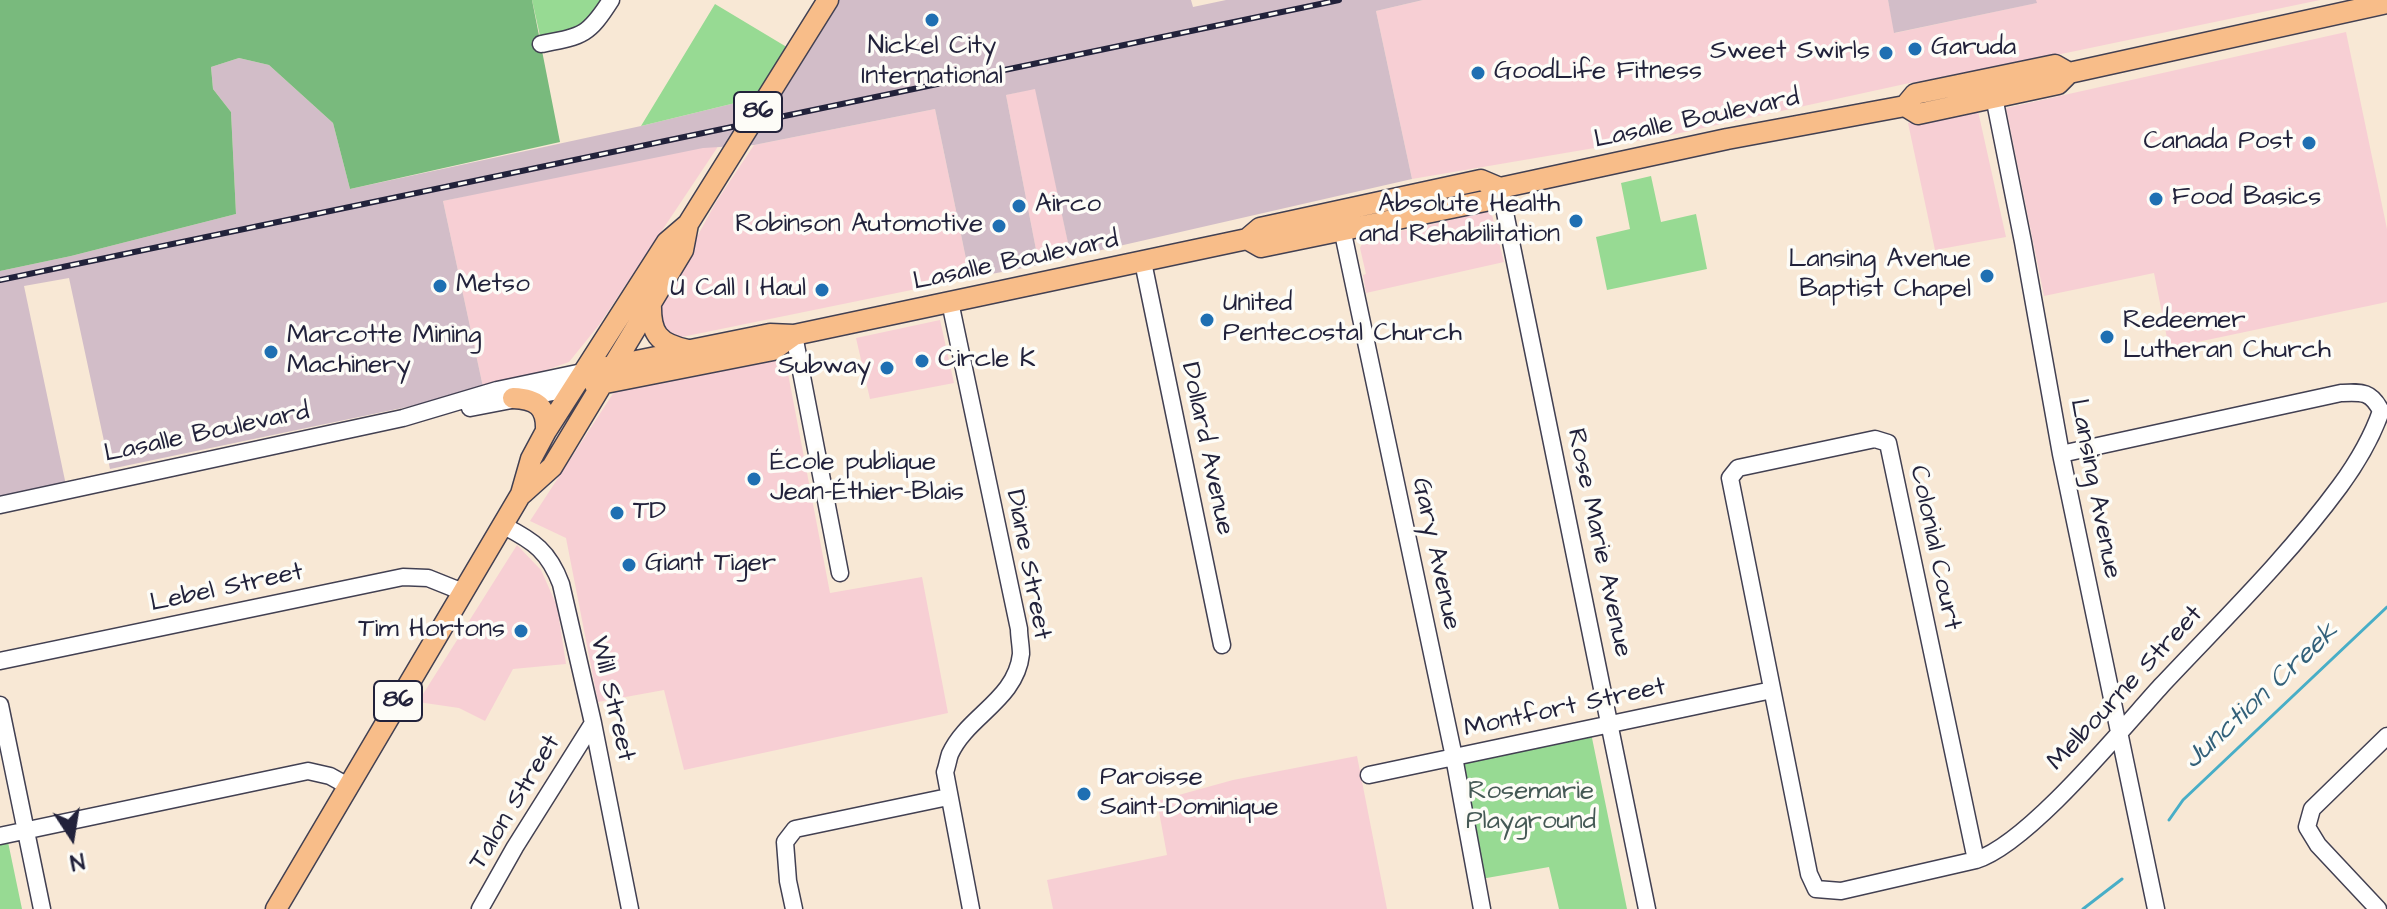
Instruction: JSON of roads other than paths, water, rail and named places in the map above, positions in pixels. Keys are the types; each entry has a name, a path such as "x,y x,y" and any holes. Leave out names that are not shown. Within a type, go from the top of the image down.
{"main road":[{"name":"86","path":"521,494 552,467 667,242 688,224 828,0"},
{"name":"Lasalle Boulevard","path":"1905,106 1918,114 1995,99 2058,84 2069,73 2387,3"},
{"name":"Lasalle Boulevard","path":"574,388 601,374 770,334 794,335 1247,239 1261,247 1340,220 1481,180 1500,188 1742,136 1905,106 1915,94 1990,78 2055,65 2069,73"},
{"name":"86","path":"601,374 651,303 683,250 688,224"},
{"path":"651,303 652,325 661,340 692,351"},
{"name":"Lasalle Boulevard","path":"601,374 773,350 794,335"},
{"name":"86","path":"276,909 504,526 521,494 531,459 574,388"},
{"path":"513,398 527,399 541,406 546,416 546,431"}],"street":[{"path":"541,44 584,34 592,28 611,0"},
{"name":"Lansing Avenue","path":"1990,78 2061,454 2156,909"},
{"name":"Rose Marie Avenue","path":"1500,188 1647,909"},
{"name":"Gary Avenue","path":"1340,220 1454,757 1482,909"},
{"name":"Dollard Avenue","path":"1143,262 1222,645"},
{"name":"Diane Street","path":"950,302 1019,629 1021,654 1015,675 1000,699 965,733 951,753 945,772 971,909"},
{"path":"794,335 840,573"},
{"name":"Lasalle Boulevard","path":"0,505 425,413 497,390 601,374"},
{"name":"Lasalle Boulevard","path":"425,413 451,412 574,388"},
{"name":"Melbourne Street","path":"1816,889 1841,891 1992,855 2043,812 2301,536 2342,484 2374,430 2381,411 2375,399 2361,392 2341,393 2061,454"},
{"name":"Colonial Court","path":"1816,889 1809,874 1730,478 1738,468 1875,439 1888,443 1976,860"},
{"name":"Will Street","path":"504,526 536,545 553,562 561,584 593,723 630,909"},
{"name":"Lebel Street","path":"0,661 403,577 428,578 463,592"},
{"name":"Montfort Street","path":"1369,775 1772,690"},
{"path":"0,705 42,909"},
{"name":"Talon Street","path":"480,909 593,723"},
{"path":"2378,909 2318,845 2307,827 2312,809 2387,736"},
{"path":"0,836 308,771 330,776 348,786"},
{"path":"794,909 785,842 795,829 948,797"}],"waterway":[{"name":"Junction Creek","path":"2169,820 2183,800 2387,607"},
{"name":"Junction Creek","path":"2083,909 2122,879"}],"railway":[{"path":"0,280 1339,0"}],"place":[{"name":"Nickel City International","path":"932,20"},
{"name":"Garuda","path":"1915,49"},
{"name":"Sweet Swirls","path":"1886,53"},
{"name":"GoodLife Fitness","path":"1478,73"},
{"name":"Canada Post","path":"2309,143"},
{"name":"Food Basics","path":"2156,199"},
{"name":"Airco","path":"1019,206"},
{"name":"Absolute Health and Rehabilitation","path":"1576,221"},
{"name":"Robinson Automotive","path":"999,226"},
{"name":"Lansing Avenue Baptist Chapel","path":"1987,276"},
{"name":"Metso","path":"440,286"},
{"name":"U Call I Haul","path":"822,290"},
{"name":"United Pentecostal Church","path":"1207,320"},
{"name":"Redeemer Lutheran Church","path":"2107,337"},
{"name":"Marcotte Mining Machinery","path":"271,352"},
{"name":"Circle K","path":"922,361"},
{"name":"Subway","path":"887,368"},
{"name":"École publique Jean-Éthier-Blais","path":"754,479"},
{"name":"TD","path":"617,513"},
{"name":"Giant Tiger","path":"629,565"},
{"name":"Tim Hortons","path":"521,631"},
{"name":"Paroisse Saint-Dominique","path":"1084,794"}],"park label":[{"name":"Rosemarie Playground","path":"1531,808"}]}
